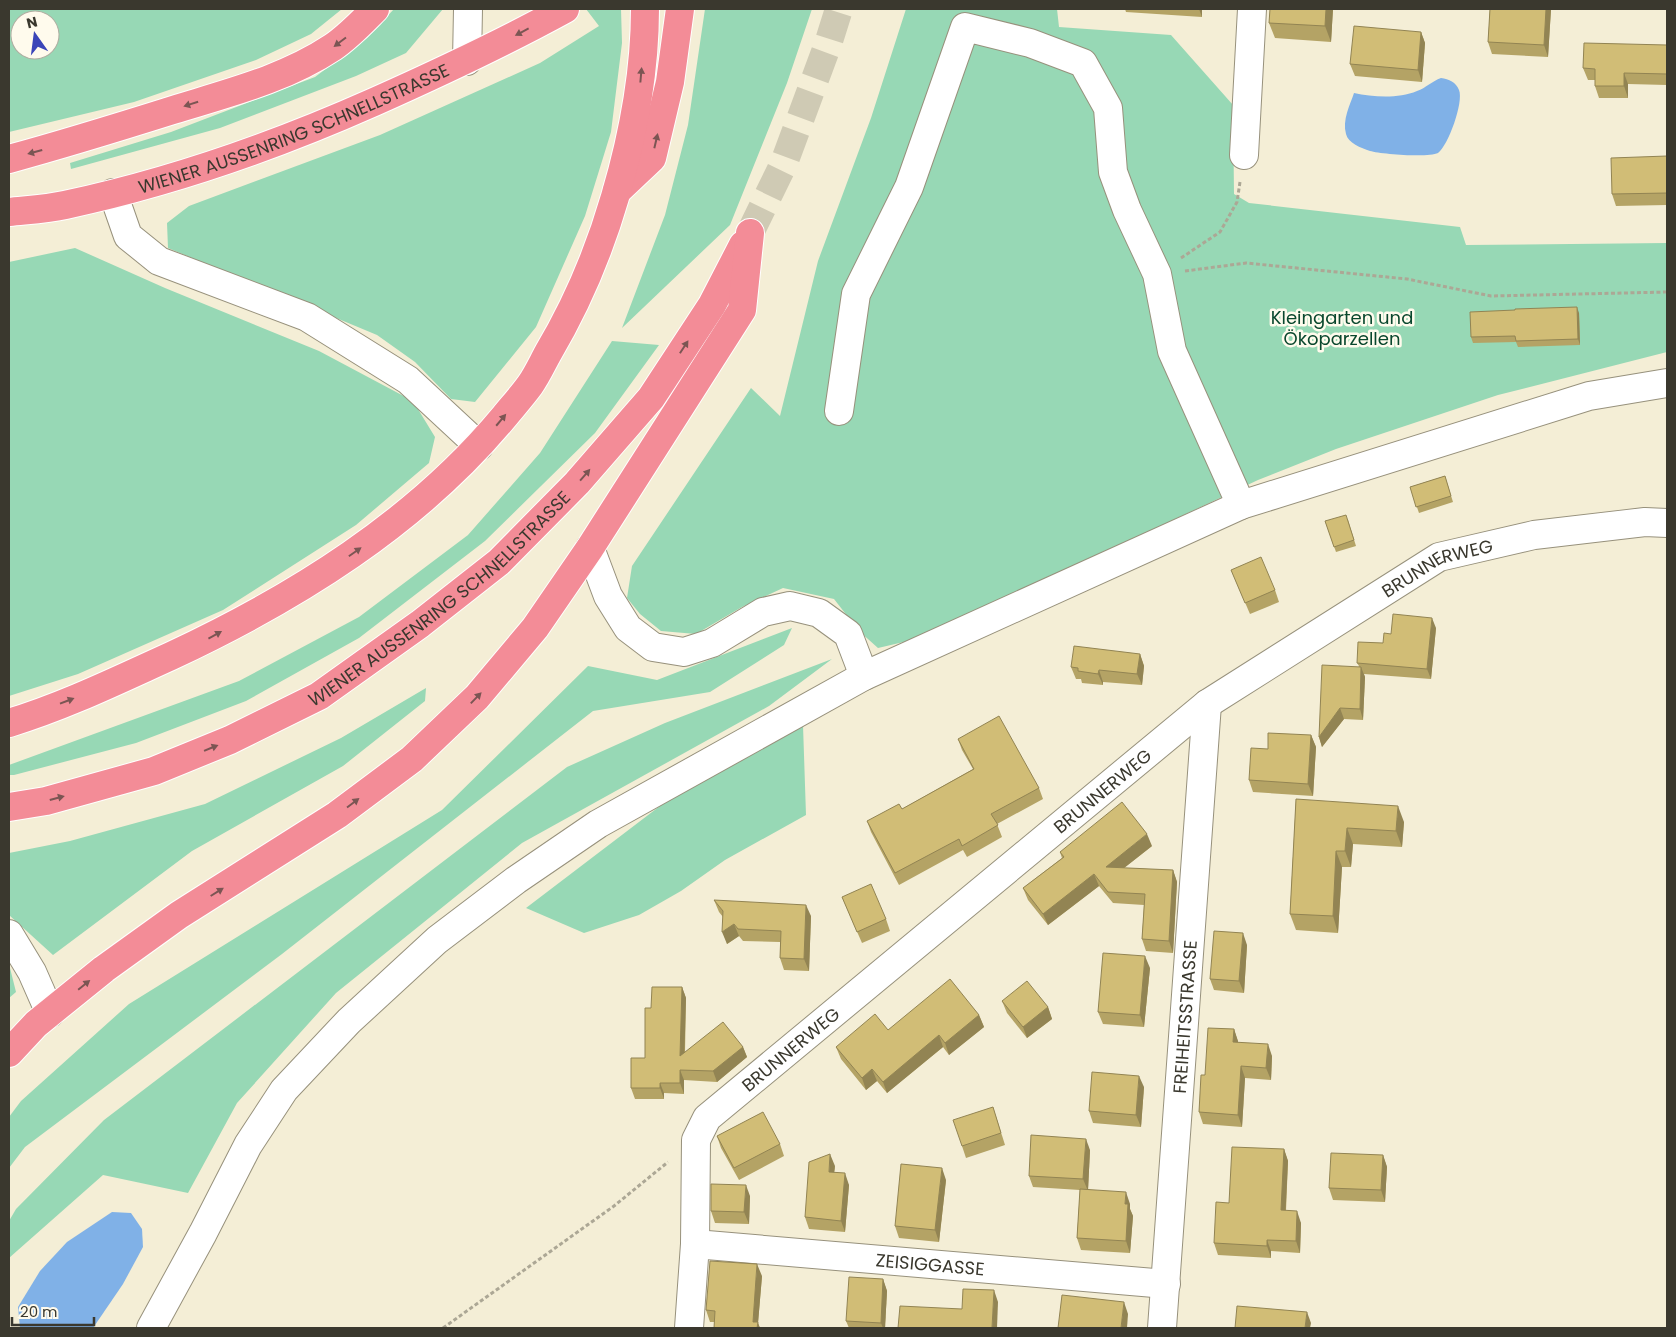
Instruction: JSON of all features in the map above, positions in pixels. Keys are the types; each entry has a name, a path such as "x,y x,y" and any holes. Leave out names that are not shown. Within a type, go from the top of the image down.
{"highway":[{"path":"9,159 272,78 333,47 350,34 375,9"},
{"name":"WIENER AUSSENRING SCHNELLSTRASSE","path":"9,212 64,205 113,193 196,170 263,148 333,120 467,61 565,9"},
{"path":"9,723 107,686 206,640 287,595 352,554 414,508 479,446 530,384 568,318 603,238 628,150 641,80 645,9"},
{"path":"617,191 652,158 670,82 680,9"},
{"path":"9,220 64,205"},
{"name":"WIENER AUSSENRING SCHNELLSTRASSE","path":"9,807 46,801 154,771 230,740 319,696 420,624 499,562 578,483 651,398 712,304 750,233 742,310 590,548"},
{"path":"9,1053 36,1024 104,968 180,915 337,815 412,759 477,697 536,628 590,548"}],"street":[{"path":"467,61 468,9"},
{"path":"1244,155 1252,9"},
{"path":"839,411 856,294 910,188 966,18 1083,63 1108,108 1114,172 1128,210 1157,274 1172,352 1241,505"},
{"path":"113,193 128,236 159,261 307,317 408,380 479,446"},
{"path":"151,1328 248,1145 284,1090 349,1021 436,940 516,880 598,824 864,676 1241,505 1590,396 1667,383"},
{"name":"BRUNNERWEG","path":"689,1328 694,1244 696,1140 707,1118 1208,704 1440,557 1534,535 1645,522 1667,523"},
{"path":"590,548 608,596 628,628 653,647 684,652 712,644 763,612 790,606 819,612 848,634 864,676"},
{"name":"FREIHEITSSTRASSE","path":"1162,1328 1208,704"},
{"path":"9,934 32,972 50,1014"},
{"name":"ZEISIGGASSE","path":"694,1244 1166,1284"}],"path":[{"path":"1157,274 1220,232 1237,202 1244,155"},
{"path":"1157,274 1246,264 1407,278 1491,296 1667,292"},
{"path":"443,1328 614,1206 696,1140"}],"green space":[{"path":"9,9 342,9 311,34 256,60 134,102 9,132"},
{"path":"394,9 443,9 406,53 356,76 220,128 71,169 70,163 171,132 315,77 367,38"},
{"path":"586,9 621,9 622,43 611,132 585,216 536,327 475,402 451,399 415,362 377,335 168,248 167,223 189,206 380,135 540,63 599,26"},
{"path":"705,9 812,9 787,83 730,225 622,328 665,215 688,125"},
{"name":"Kleingarten und Ökoparzellen","path":"906,9 1057,9 1059,27 1171,35 1233,105 1234,194 1249,203 1460,227 1466,245 1667,243 1667,352 1498,395 1336,449 1258,480 925,637 878,648 859,631 834,599 783,588 742,607 696,634 661,631 640,614 627,598 632,566 751,388 780,416 818,261 871,118"},
{"path":"75,248 165,288 319,351 413,401 435,437 429,463 356,525 223,610 78,674 9,696 9,262"},
{"path":"612,341 659,345 595,433 485,541 359,638 246,701 136,743 9,775 9,765 239,681 359,617 468,535 540,453"},
{"path":"792,628 784,645 710,692 593,711 282,954 25,1147 9,1168 9,1117 21,1101 129,1004 442,810 588,666 657,680"},
{"path":"832,659 769,706 522,843 336,993 237,1103 188,1193 103,1175 9,1258 9,1221 16,1209 104,1120 567,767 665,723"},
{"path":"426,688 425,701 343,766 192,851 53,955 9,915 9,853 70,841 205,804 341,738"},
{"path":"803,725 806,815 725,860 681,891 639,915 584,933 526,908 681,790"},
{"path":"9,964 16,992 9,998"}],"water":[{"path":"1441,78 1454,83 1458,87 1460,96 1454,123 1446,142 1438,153 1415,155 1370,151 1352,143 1347,137 1345,129 1346,118 1354,93 1369,96 1410,94"},
{"path":"112,1212 131,1213 142,1229 143,1247 123,1284 93,1328 20,1328 18,1307 40,1271 67,1242"}],"building":[{"path":"1270,9 1326,9 1325,26 1269,23"},
{"path":"1490,9 1546,9 1544,45 1488,42"},
{"path":"1354,26 1421,32 1418,70 1350,64"},
{"path":"1584,43 1667,45 1667,74 1624,73 1624,86 1595,86 1595,69 1583,68"},
{"path":"1667,156 1667,193 1612,194 1611,158"},
{"path":"1577,307 1578,339 1516,341 1515,336 1471,337 1470,312"},
{"path":"1445,476 1451,496 1416,507 1410,487"},
{"path":"1346,515 1354,540 1334,547 1325,521"},
{"path":"1261,557 1275,590 1245,603 1231,570"},
{"path":"1393,614 1432,618 1427,669 1357,663 1358,642 1383,643 1384,633 1391,634"},
{"path":"1074,646 1140,654 1137,674 1099,670 1098,674 1078,671 1078,668 1071,667"},
{"path":"1322,665 1361,667 1360,709 1340,708 1319,737"},
{"path":"999,716 1039,788 991,814 998,825 962,846 959,839 895,873 867,821 899,804 902,809 974,769 958,739"},
{"path":"1268,733 1311,735 1308,784 1249,780 1251,748 1268,749"},
{"path":"1296,799 1398,806 1396,831 1347,828 1345,851 1336,851 1333,916 1290,914"},
{"path":"1122,802 1147,834 1106,867 1173,870 1169,941 1142,939 1145,894 1108,892 1094,874 1043,914 1023,888 1064,857 1060,852"},
{"path":"871,884 886,919 857,932 842,897"},
{"path":"714,900 806,905 804,959 780,958 781,931 738,929 734,924 722,932 723,911"},
{"path":"1214,931 1243,933 1239,981 1210,979"},
{"path":"1103,953 1145,956 1140,1015 1098,1012"},
{"path":"950,979 979,1015 945,1043 939,1035 883,1082 872,1069 862,1078 836,1047 875,1014 888,1030"},
{"path":"1027,981 1048,1007 1023,1027 1002,1001"},
{"path":"652,987 682,987 680,1056 723,1022 743,1047 713,1071 680,1070 680,1083 660,1083 660,1088 631,1088 631,1058 645,1058 645,1008 651,1008"},
{"path":"1208,1028 1234,1029 1233,1042 1268,1044 1266,1068 1241,1066 1238,1115 1199,1112 1201,1075 1205,1075"},
{"path":"1092,1072 1139,1076 1136,1115 1089,1111"},
{"path":"993,1107 1001,1133 962,1146 953,1120"},
{"path":"763,1112 780,1144 734,1168 717,1136"},
{"path":"1031,1135 1086,1139 1083,1179 1029,1176"},
{"path":"1232,1147 1284,1149 1281,1210 1297,1211 1296,1241 1267,1240 1267,1246 1214,1243 1216,1202 1229,1203"},
{"path":"1331,1153 1383,1155 1381,1190 1329,1188"},
{"path":"830,1154 829,1172 845,1173 841,1221 805,1217 809,1162"},
{"path":"901,1164 942,1168 935,1230 895,1226"},
{"path":"711,1184 746,1185 744,1212 711,1211"},
{"path":"1080,1189 1126,1192 1125,1204 1128,1204 1126,1241 1077,1238"},
{"path":"710,1261 757,1264 753,1322 758,1322 757,1328 714,1328 715,1311 706,1310"},
{"path":"849,1277 883,1279 881,1323 846,1321"},
{"path":"963,1289 994,1290 992,1328 898,1328 900,1306 962,1309"},
{"path":"1062,1295 1124,1302 1121,1328 1058,1328"},
{"path":"1237,1306 1307,1312 1305,1328 1235,1328"}],"tunnel":[{"path":"750,233 784,163 839,9"}]}
